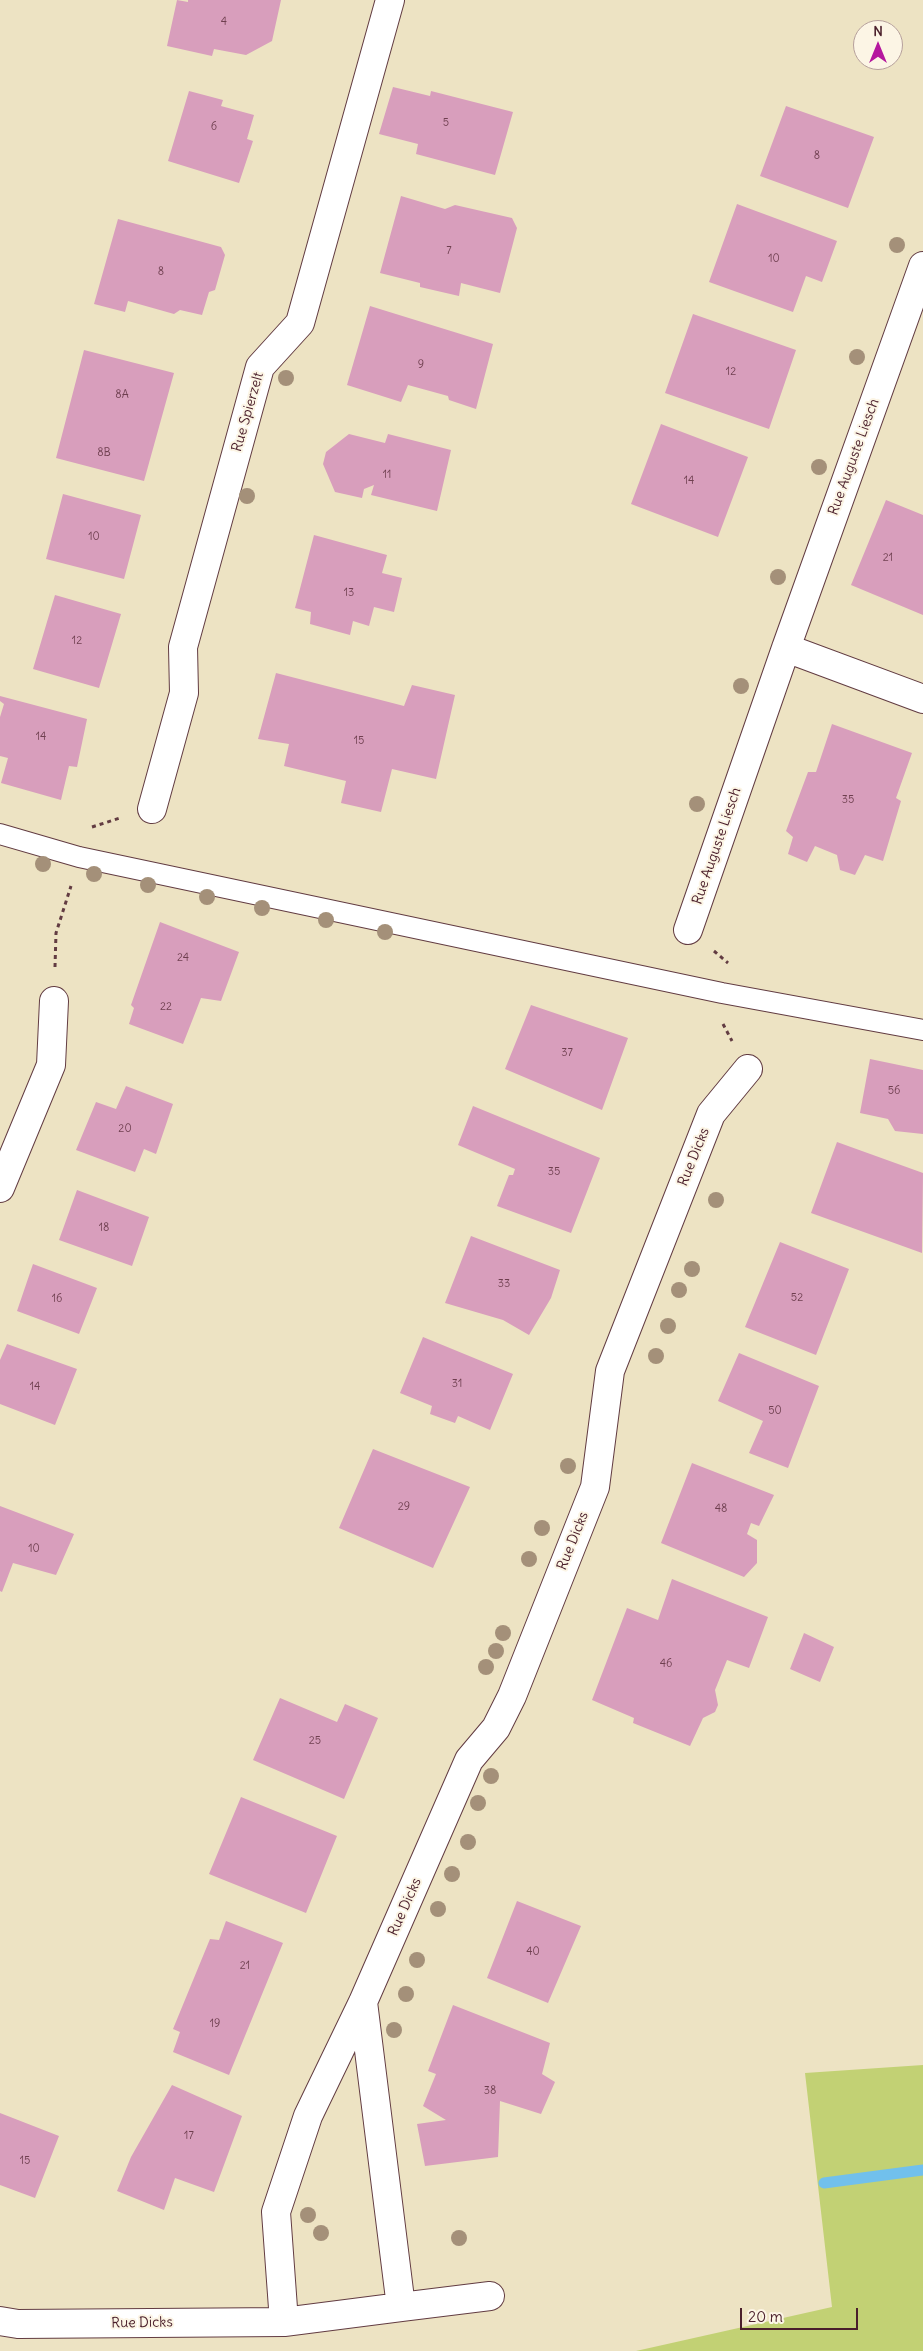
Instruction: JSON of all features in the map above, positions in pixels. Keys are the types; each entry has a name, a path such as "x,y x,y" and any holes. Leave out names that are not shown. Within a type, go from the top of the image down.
{"street":[{"name":"Rue Spierzelt","path":"152,809 184,693 182,647 260,367 300,324 390,0"},
{"name":"Rue Auguste Liesch","path":"688,930 786,648 923,266"},
{"path":"786,648 923,699"},
{"path":"0,1188 51,1065 54,1001"},
{"name":"Rue Dicks","path":"284,2322 276,2212 308,2116 363,2002 469,1760 496,1728 512,1696 595,1487 610,1371 711,1114 748,1069"},
{"path":"363,2002 401,2307"},
{"name":"Rue Dicks","path":"0,2321 18,2324 284,2322 490,2296"}],"lane":[{"path":"0,834 79,857 722,993 923,1030"}],"path":[{"path":"54,1001 56,934 90,827 152,809"}],"green space":[{"path":"923,2065 923,2351 636,2351 832,2307 805,2073"}],"building":[{"path":"177,0 188,2 188,0 281,0 272,41 246,55 214,49 212,56 167,46"},
{"path":"393,87 430,96 431,91 513,112 495,175 416,154 418,144 379,134"},
{"path":"189,91 223,100 221,106 254,115 247,139 253,141 239,183 168,161"},
{"path":"786,106 874,137 848,208 760,176"},
{"path":"401,196 445,209 455,205 512,218 517,228 500,293 461,283 459,296 420,287 420,283 380,273"},
{"path":"737,204 837,241 822,282 806,276 793,312 709,282"},
{"path":"118,219 221,247 225,255 215,290 209,292 202,315 180,310 174,314 128,301 125,312 94,304"},
{"path":"370,306 493,344 476,409 449,400 448,396 408,385 401,402 347,385"},
{"path":"693,314 796,350 769,429 665,393"},
{"path":"84,350 174,373 144,481 56,458"},
{"path":"661,424 748,457 718,537 631,504"},
{"path":"349,434 385,443 388,434 451,450 437,511 371,495 374,485 364,489 362,498 335,492 323,464 326,452"},
{"path":"63,494 141,515 124,579 46,559"},
{"path":"886,500 923,515 923,615 851,585"},
{"path":"314,535 387,555 382,573 402,578 394,612 374,607 369,626 353,621 350,635 310,624 311,612 295,608"},
{"path":"55,595 121,614 99,688 33,669"},
{"path":"276,673 404,706 412,685 455,695 436,779 392,769 381,812 341,803 346,781 284,766 289,744 258,739"},
{"path":"0,696 87,719 77,767 69,766 61,800 1,783 8,758 0,756 0,717 4,704 0,701"},
{"path":"832,724 912,753 896,798 901,801 883,861 865,855 855,875 840,870 837,855 815,846 807,862 788,854 793,837 786,831 808,772 816,772"},
{"path":"160,922 239,952 221,1001 201,998 183,1044 129,1024 134,1008 131,1005"},
{"path":"531,1005 628,1038 602,1110 505,1069"},
{"path":"870,1059 923,1070 923,1134 895,1131 888,1119 860,1113"},
{"path":"126,1086 173,1104 156,1154 144,1149 135,1172 76,1150 96,1102 116,1109"},
{"path":"473,1106 600,1158 571,1233 497,1206 509,1175 513,1175 515,1169 458,1145"},
{"path":"837,1142 923,1173 922,1253 811,1213"},
{"path":"77,1190 149,1217 132,1266 59,1240"},
{"path":"471,1236 560,1270 551,1298 529,1335 503,1320 445,1303"},
{"path":"780,1242 849,1269 816,1355 745,1327"},
{"path":"33,1264 97,1288 79,1334 17,1311"},
{"path":"423,1337 513,1374 490,1430 458,1416 455,1423 430,1414 432,1406 400,1393"},
{"path":"7,1344 77,1369 55,1425 0,1404 0,1360"},
{"path":"739,1353 819,1386 788,1468 749,1453 763,1421 718,1401"},
{"path":"373,1449 470,1487 433,1568 339,1528"},
{"path":"692,1463 774,1495 759,1526 751,1523 747,1534 757,1540 757,1563 744,1577 661,1543"},
{"path":"0,1506 74,1534 56,1575 13,1563 2,1592 0,1591"},
{"path":"672,1579 768,1617 749,1668 727,1660 715,1690 718,1705 715,1712 703,1718 690,1746 633,1723 634,1718 592,1700 627,1608 658,1620"},
{"path":"804,1633 834,1647 820,1682 790,1669"},
{"path":"280,1698 337,1722 345,1704 378,1718 344,1799 253,1760"},
{"path":"241,1797 337,1836 306,1913 209,1874"},
{"path":"517,1901 581,1926 548,2003 487,1978"},
{"path":"226,1921 283,1943 229,2075 173,2052 180,2032 173,2029 210,1939 219,1940"},
{"path":"453,2005 550,2043 542,2074 555,2082 541,2114 500,2101 498,2157 425,2166 417,2124 446,2120 423,2106 436,2074 428,2071"},
{"path":"172,2085 242,2116 214,2192 175,2178 164,2210 117,2191 131,2157"},
{"path":"0,2113 59,2136 35,2198 0,2185"}],"waterway":[{"path":"824,2183 923,2170"}]}
